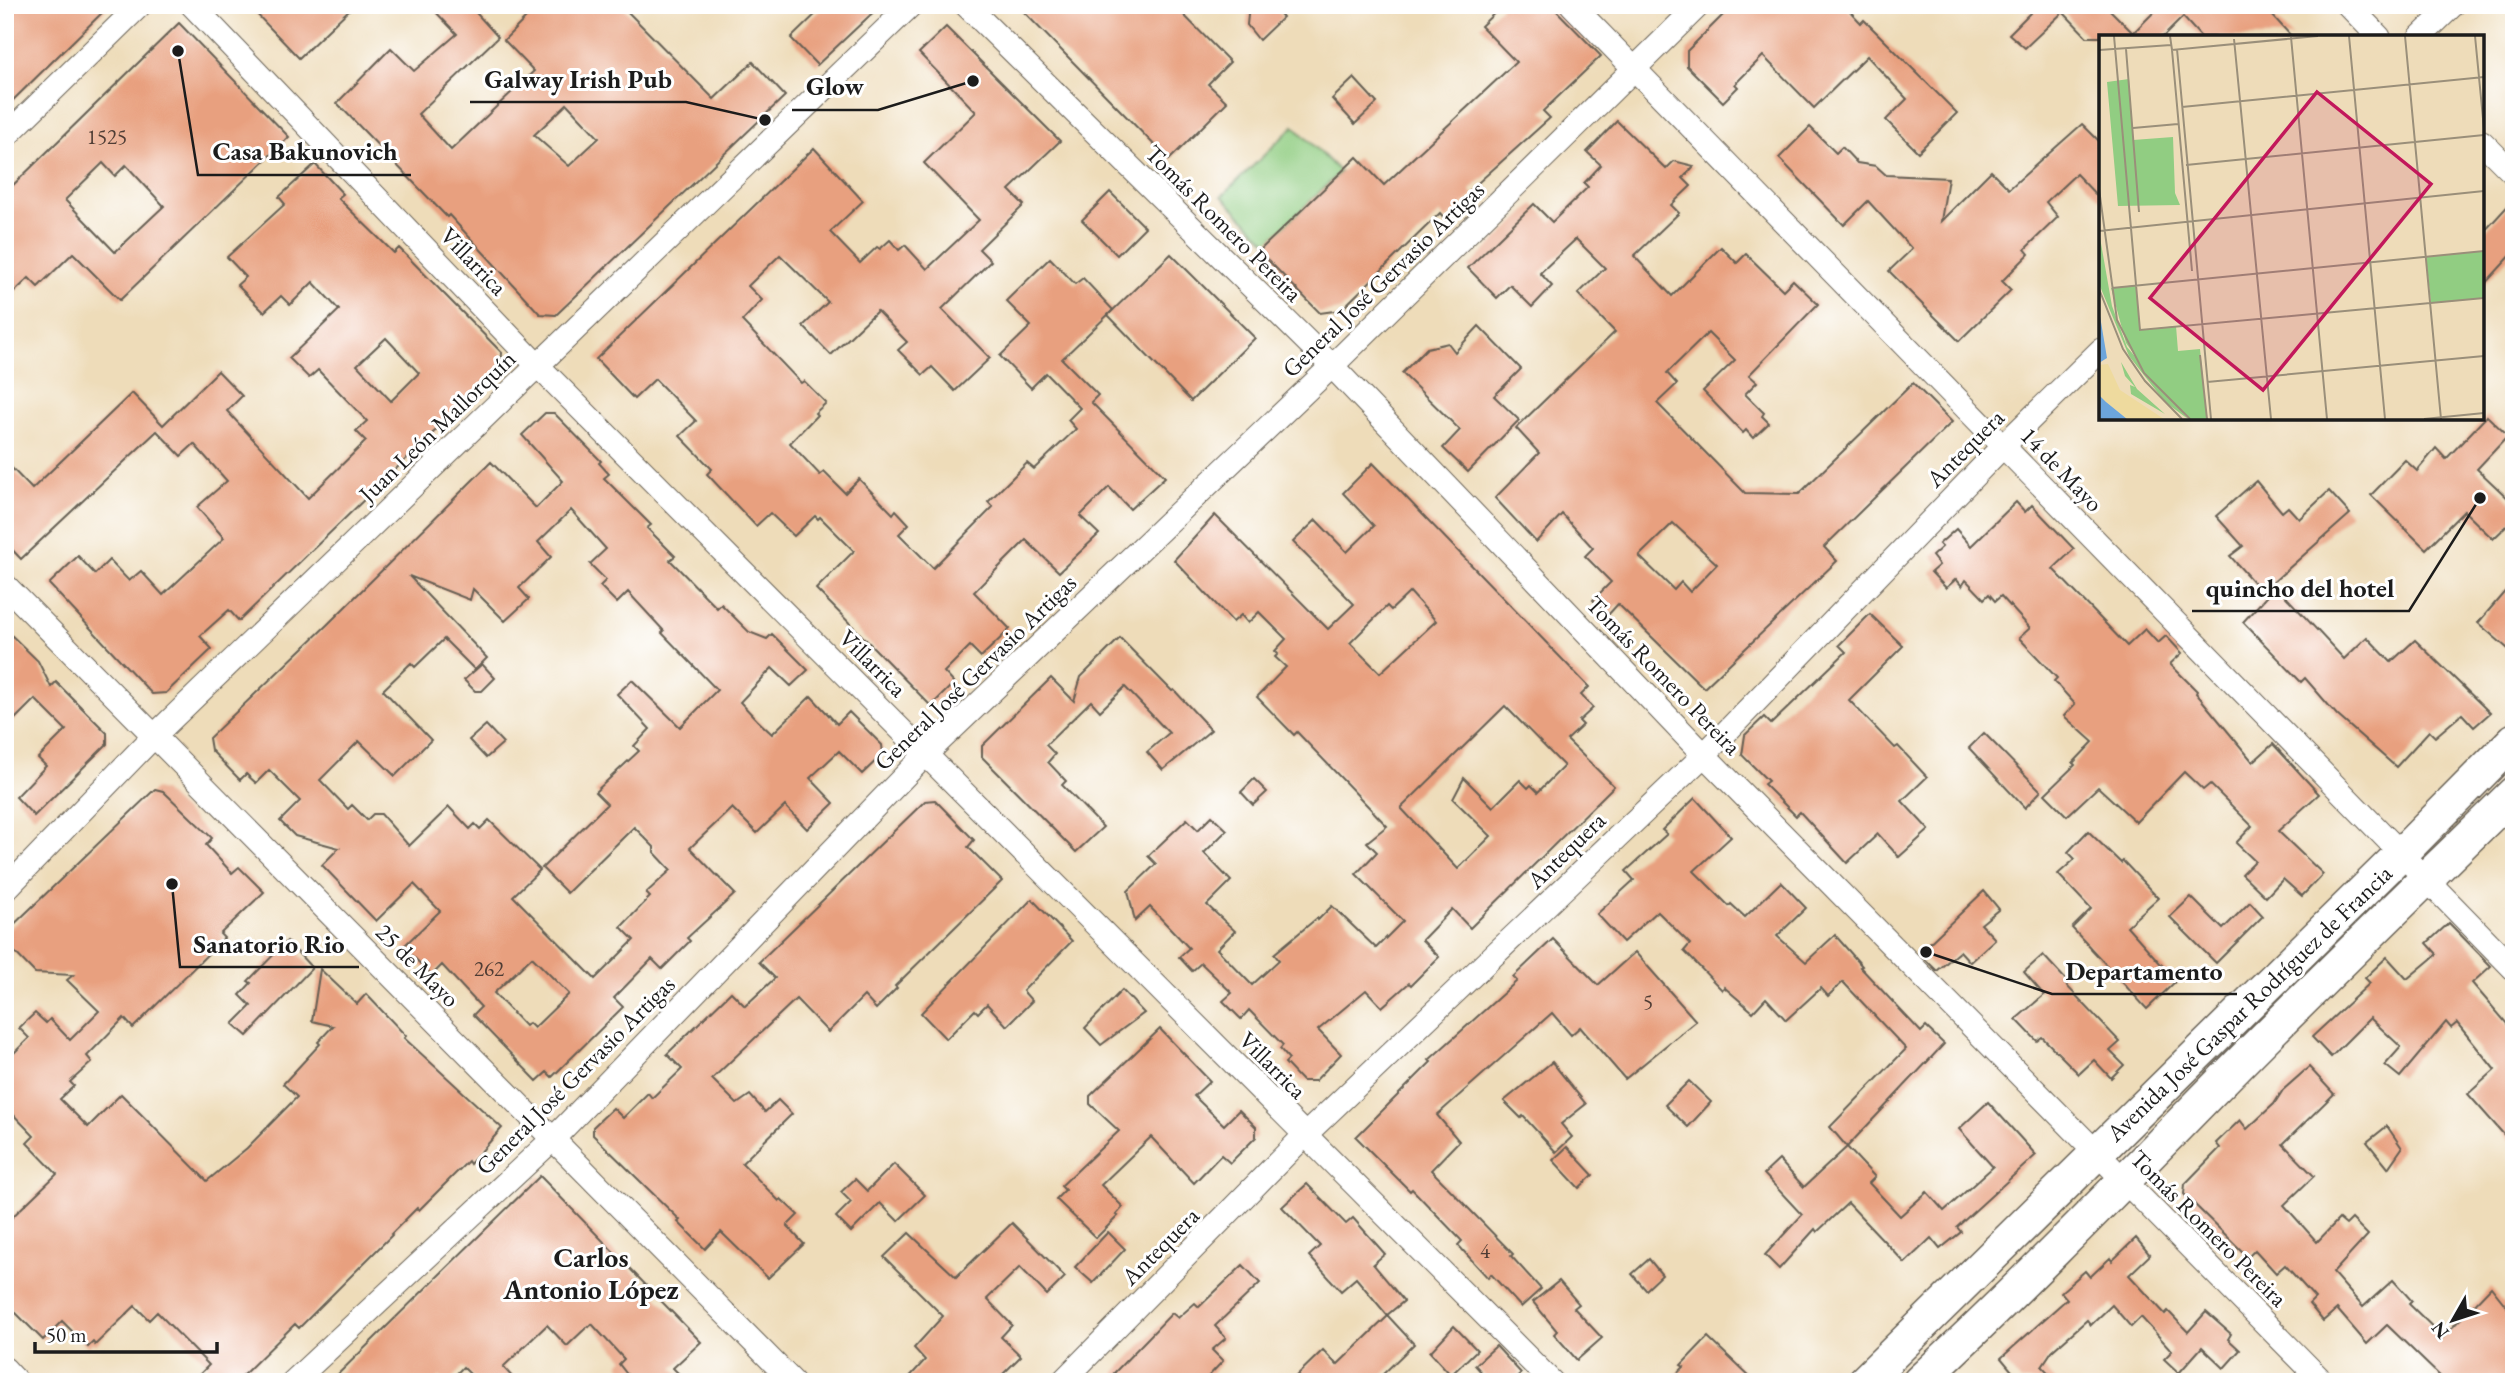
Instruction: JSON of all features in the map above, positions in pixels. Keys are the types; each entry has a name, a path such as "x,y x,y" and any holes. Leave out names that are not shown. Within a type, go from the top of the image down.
{"main road":[{"name":"Avenida José Gaspar Rodríguez de Francia","path":"1864,1382 2514,740"},
{"name":"Avenida José Gaspar Rodríguez de Francia","path":"1919,1382 2125,1181 2385,917 2514,793"}],"street":[{"path":"5,137 140,5"},
{"name":"Villarrica","path":"192,5 537,365 1552,1382"},
{"name":"Juan León Mallorquín","path":"5,890 154,736 911,5"},
{"name":"Tomás Romero Pereira","path":"966,5 1332,366 1704,755 2323,1382"},
{"name":"14 de Mayo","path":"1573,5 2514,969"},
{"name":"General José Gervasio Artigas","path":"293,1382 553,1139 926,754 1332,366 1699,5"},
{"path":"2348,5 2377,35"},
{"path":"2422,35 2453,5"},
{"path":"2484,144 2514,174"},
{"name":"Antequera","path":"1062,1382 1305,1135 1704,755 2003,446 2099,352"},
{"name":"25 de Mayo","path":"5,585 793,1382"},
{"path":"5,1369 18,1382"}],"green space":[{"path":"1294,126 1340,172 1268,243 1222,196"}],"building":[{"path":"5,5 110,5 5,108"},
{"path":"248,5 354,5 299,58"},
{"path":"429,5 469,5 498,37 418,114 451,150 534,71 504,40 539,5 621,5 714,99 753,62 785,96 556,315 540,314 449,215 447,217 337,103 391,48 414,71 457,34","holes":["567,104 599,138 569,166 534,135"]},
{"path":"825,5 881,5 817,65 791,38"},
{"path":"1017,5 1174,5 1230,62 1208,84 1227,102 1169,160"},
{"path":"1249,5 1272,5 1283,17 1259,40 1247,25"},
{"path":"1503,5 1551,5 1601,56 1543,111 1550,118 1470,190 1474,195 1446,220 1440,213 1341,310 1320,313 1259,251 1357,157 1384,185 1516,62 1481,26"},
{"path":"1733,5 1844,5 1861,23 1864,20 1957,113 1918,152 1886,120 1907,99 1867,56 1814,108 1763,56 1735,84 1738,87 1723,102 1687,66 1687,51"},
{"path":"2038,5 2105,5 2133,33 2161,5 2263,5 2290,35 2199,35 2183,17 2165,35 2087,37 2063,12 2025,48 2009,34"},
{"path":"179,23 289,137 120,300 73,253 38,287 29,278 5,301 5,193","holes":["103,163 115,176 126,165 164,206 115,252 65,200"]},
{"path":"946,27 1060,141 1009,190 1024,205 979,249 991,261 942,309 990,358 955,391 932,367 923,375 898,350 907,342 877,311 831,355 803,326 828,302 780,255 748,286 762,300 742,321 801,383 804,381 826,403 790,443 820,475 824,472 845,493 859,479 893,514 896,510 909,524 899,534 933,568 993,507 988,502 1027,463 1034,469 1076,429 1068,420 1080,408 1046,373 1031,388 1000,356 1031,326 1006,301 1050,258 1075,284 1083,278 1113,310 1062,359 1098,395 1091,402 1165,477 1130,509 1109,487 1080,516 1099,534 1059,572 1026,540 974,592 1010,629 981,657 970,646 944,672 954,683 931,706 816,589 854,551 820,517 818,519 815,516 794,536 770,513 756,526 707,474 712,469 680,436 696,421 655,379 634,399 596,359 814,148 863,201 830,232 860,263 877,247 880,249 890,240 899,250 905,245 927,269 979,220 924,163 976,112 919,53"},
{"path":"1354,78 1377,103 1355,124 1332,99"},
{"path":"1617,121 1666,169 1674,161 1694,166 1683,178 1691,186 1671,205 1679,213 1634,256 1672,296 1721,247 1737,263 1746,254 1783,290 1793,280 1818,304 1749,375 1757,382 1745,394 1764,413 1762,416 1769,423 1753,438 1746,430 1743,433 1703,391 1735,360 1708,333 1667,373 1677,384 1657,403 1745,493 1799,494 1913,383 1952,422 1824,547 1837,561 1704,688 1618,604 1608,615 1593,600 1611,582 1585,556 1593,548 1562,514 1536,542 1495,498 1539,453 1516,428 1615,332 1578,294 1605,268 1576,239 1540,273 1552,286 1532,307 1510,285 1497,298 1468,268 1534,204 1552,222 1588,187 1584,183 1601,165 1587,152","holes":["1673,523 1717,564 1690,592 1681,582 1674,590 1639,556"]},
{"path":"2082,124 2099,141 2099,198 2076,174 2046,202 2058,217 2025,249 2029,254 2002,281 2011,290 1959,341 1889,271 1912,249 1868,201 1844,225 1779,158 1810,127 1836,153 1842,147 1857,163 1876,166 1886,175 1948,178 1941,221 1991,171 2009,189"},
{"path":"315,164 343,194 338,198 394,253 399,248 502,353 501,367 239,621 229,610 200,636 212,649 166,693 152,694 49,584 78,556 95,574 109,560 129,581 141,571 163,595 224,538 197,507 227,481 194,444 181,456 157,431 21,559 5,542 5,461 32,489 132,393 163,425 218,371 242,396 227,411 308,498 366,441 356,431 367,421 318,370 309,378 289,358 339,310 313,282 290,305 281,296 264,312 237,285 246,277 227,257 285,204 279,197","holes":["386,338 419,373 391,401 357,365"]},
{"path":"1110,192 1145,227 1117,255 1082,220"},
{"path":"2514,199 2514,252 2484,285 2484,232"},
{"path":"1171,254 1255,338 1191,401 1108,315"},
{"path":"1479,326 1521,369 1494,396 1519,420 1468,472 1443,448 1460,430 1402,373 1427,348 1448,343 1455,352"},
{"path":"545,413 554,413 601,461 599,463 609,474 604,478 651,525 647,528 675,556 670,560 717,608 721,604 749,632 767,639 772,634 808,670 791,686 772,668 740,702 772,734 811,696 837,724 849,712 882,745 883,754 862,774 839,751 810,778 834,803 807,829 785,806 757,833 732,808 690,848 735,894 687,938 690,941 662,969 652,959 614,998 623,1007 552,1077 547,1072 537,1081 473,1015 481,1007 442,965 432,975 403,947 440,911 414,884 376,921 322,865 339,848 295,836 280,821 300,801 269,770 256,783 246,774 240,780 211,750 209,738 491,462 536,508 563,481 522,435","holes":["571,510 606,549 590,564 606,580 600,586 617,603 628,592 664,631 662,633 717,690 680,727 632,680 617,694 650,729 634,746 639,751 595,792 607,804 542,868 567,893 634,827 654,847 654,852 671,870 646,893 650,897 621,927 634,940 595,979 513,896 540,870 489,820 480,829 475,824 470,829 449,807 409,846 381,814 373,814 367,820 352,805 348,809 320,780 359,741 395,776 431,740 383,690 411,663 415,667 444,639 475,670 487,658 409,576 470,600 473,589 505,621 529,599 519,588 551,557 538,542","532,957 569,994 534,1028 529,1023 525,1026 494,993"]},
{"path":"2487,416 2508,436 2477,469 2514,504 2514,519 2493,539 2464,511 2426,549 2371,495 2405,460 2417,471 2436,448 2446,459"},
{"path":"1373,463 1589,687 1581,695 1593,708 1579,721 1583,725 1567,740 1614,786 1470,928 1452,909 1422,940 1439,957 1411,985 1409,983 1382,1007 1366,990 1318,1030 1341,1054 1315,1081 1302,1081 1285,1063 1289,1059 1280,1049 1283,1045 1249,1010 1241,1019 1223,1001 1232,993 1201,963 1192,971 1179,957 1189,948 1150,907 1135,921 1128,891 1156,864 1148,856 1187,819 1198,830 1212,816 1227,830 1204,853 1231,881 1207,905 1235,931 1217,949 1252,985 1279,960 1274,954 1332,906 1376,948 1403,921 1356,874 1377,852 1367,842 1387,826 1297,732 1294,735 1257,697 1286,667 1275,657 1278,654 1275,651 1286,639 1259,612 1248,623 1241,615 1233,622 1174,560 1215,515 1328,629 1354,604 1293,542 1316,520 1347,552 1374,526 1343,493","holes":["1410,592 1436,621 1380,673 1350,643 1387,606 1391,610","1505,706 1564,766 1538,792 1531,785 1528,788 1520,780 1493,807 1464,778 1453,799 1491,836 1458,869 1401,808"]},
{"path":"2256,481 2282,512 2288,507 2299,519 2329,491 2350,514 2262,592 2230,556 2243,546 2216,516"},
{"path":"2016,502 2025,512 2032,505 2074,549 2053,569 2127,646 2145,629 2158,643 2166,636 2182,653 2170,664 2197,691 2253,762 2273,744 2319,794 2278,831 2323,874 2302,896 2283,879 2266,897 2242,874 2255,861 2236,843 2252,826 2210,784 2203,790 2184,772 2136,822 2098,787 2067,816 2045,794 2075,765 2073,763 2093,742 2064,716 2075,704 2054,681 2057,678 2019,638 2030,628 2001,596 1995,601 1989,594 1984,599 1966,580 1962,586 1956,579 1946,588 1931,572 1939,565 1932,556 1942,547 1939,544 1956,529 1971,546"},
{"path":"2514,581 2514,654 2478,623"},
{"path":"2276,586 2344,659 2367,637 2391,662 2415,640 2490,713 2474,727 2462,714 2435,737 2429,731 2396,767 2337,715 2305,678 2301,682 2243,622"},
{"path":"1870,614 1903,646 1849,700 1927,777 1902,801 1929,830 1899,857 1878,834 1847,863 1800,812 1796,816 1764,784 1768,781 1742,755 1745,735 1764,717 1771,724 1846,652 1839,645"},
{"path":"5,629 38,661 51,687 56,682 107,733 107,744 34,816 16,797 46,766 38,758 66,730 35,699 5,729"},
{"path":"1120,638 1211,730 1163,770 1147,752 1169,733 1125,687 1100,711 1091,701 1046,745 1055,754 1048,762 1066,781 1062,785 1103,827 1076,852 982,757 982,746 1051,678 1074,701 1081,677"},
{"path":"482,664 495,678 482,691 475,691 464,680"},
{"path":"486,725 503,743 486,758 469,740"},
{"path":"1984,733 2041,791 2025,808 1969,748"},
{"path":"1254,779 1267,792 1253,805 1241,792"},
{"path":"155,789 163,791 212,838 206,845 232,873 239,867 264,892 220,934 224,938 133,1028 124,1018 87,1056 92,1062 70,1082 74,1086 60,1099 88,1127 121,1094 207,1181 247,1148 297,1097 283,1084 333,1026 312,1021 320,969 357,1004 366,994 406,1036 404,1038 502,1128 470,1164 468,1161 419,1210 417,1208 299,1328 295,1324 236,1382 192,1382 209,1365 157,1312 149,1320 135,1306 95,1345 93,1342 88,1347 62,1321 43,1340 5,1302 5,1224 57,1174 27,1143 34,1136 5,1106 5,1062 29,1038 19,1028 35,1013 46,1023 50,1019 70,1040 99,1011 67,980 73,975 35,973 5,942 5,933"},
{"path":"1695,798 1731,837 1694,871 1729,906 1731,904 1745,917 1781,882 1806,908 1777,936 1806,962 1835,935 1862,966 1860,967 1921,1032 1926,1027 1944,1044 1847,1147 1830,1127 1906,1049 1843,982 1828,996 1821,988 1786,1020 1766,998 1753,1012 1724,987 1722,990 1684,951 1690,944 1657,911 1623,942 1597,914 1634,880 1626,871 1667,834 1662,830"},
{"path":"935,800 974,840 968,847 1002,881 895,986 897,988 876,1009 864,996 828,1032 796,999 712,1079 737,1104 750,1095 765,1112 778,1100 792,1114 742,1163 779,1201 781,1199 798,1215 787,1226 804,1244 768,1278 721,1232 705,1249 678,1222 680,1220 593,1135 593,1127 613,1108 623,1118 648,1093 652,1098 682,1069 667,1054 731,992 745,1006 775,978 759,962 925,801"},
{"path":"2088,831 2121,863 2123,861 2158,898 2127,926 2176,981 2147,1009 2072,928 2091,909 2058,874 2075,859 2068,852"},
{"path":"1984,891 1999,909 1981,924 1995,939 1970,962 1960,951 1937,971 1919,953"},
{"path":"2191,897 2223,929 2250,902 2263,916 2216,963 2170,917"},
{"path":"1032,899 1072,941 1023,991 1032,1001 1007,1026 987,1004 978,1013 975,1010 946,1039 921,1013"},
{"path":"2449,923 2491,966 2472,983 2514,1032 2514,1146 2468,1094 2495,1070 2457,1023 2451,1028 2446,1022 2400,1077 2385,1065 2401,1047 2370,1018 2331,1057 2312,1037 2370,983 2365,978 2387,957 2407,979 2437,954 2427,943"},
{"path":"1553,939 1598,985 1635,952 1696,1021 1625,1079 1580,1027 1571,1035 1552,1013 1437,1115 1459,1141 1431,1170 1513,1254 1511,1256 1541,1289 1521,1307 1491,1274 1488,1278 1458,1245 1462,1241 1412,1189 1410,1191 1356,1137 1431,1062 1429,1060 1517,981 1513,977"},
{"path":"287,941 312,968 247,1036 233,1024 251,1006 240,995 251,983 248,981"},
{"path":"2043,955 2068,982 2065,984 2120,1042 2110,1051 2124,1065 2111,1078 2094,1060 2079,1074 2042,1037 2037,1041 2016,1019 2044,995 2024,972"},
{"path":"1122,990 1144,1013 1101,1045 1085,1028"},
{"path":"1160,1029 1210,1081 1194,1096 1224,1125 1239,1110 1256,1127 1256,1137 1230,1163 1221,1155 1194,1183 1151,1137 1101,1185 1123,1207 1116,1215 1118,1216 1096,1238 1056,1199 1065,1190 1061,1186 1119,1131 1090,1104 1090,1096"},
{"path":"1552,1062 1586,1104 1561,1124 1572,1137 1556,1152 1523,1116 1521,1118 1504,1101"},
{"path":"2309,1067 2334,1094 2283,1144 2314,1176 2284,1205 2317,1242 2339,1219 2346,1225 2352,1219 2368,1235 2333,1273 2363,1307 2393,1280 2412,1301 2409,1304 2443,1337 2491,1287 2514,1316 2514,1382 2446,1382 2387,1325 2367,1344 2337,1309 2323,1321 2309,1304 2315,1298 2285,1265 2276,1273 2255,1250 2248,1257 2184,1194 2185,1184 2220,1148 2216,1143 2240,1120 2247,1129 2274,1104 2283,1090"},
{"path":"1689,1081 1711,1102 1688,1127 1665,1105"},
{"path":"1988,1102 2036,1155 1957,1227 1961,1232 1940,1249 1931,1238 1905,1263 1848,1203 1817,1232 1815,1229 1779,1269 1765,1255 1802,1215 1764,1174 1779,1160 1804,1187 1847,1147 1875,1177 1869,1183 1900,1216 1927,1192 1944,1211 1993,1167 1959,1129"},
{"path":"2387,1126 2402,1148 2388,1168 2367,1142"},
{"path":"1567,1147 1593,1175 1579,1188 1553,1160"},
{"path":"894,1164 925,1195 898,1221 880,1203 851,1232 836,1217 851,1202 841,1192 855,1179 867,1191"},
{"path":"540,1176 701,1342 673,1368 687,1382 633,1382 619,1364 624,1359 592,1324 567,1346 547,1325 503,1367 517,1382 478,1382 463,1367 449,1382 440,1377 434,1382 330,1382"},
{"path":"1307,1184 1346,1224 1353,1218 1385,1254 1373,1264 1404,1301 1387,1315 1356,1278 1341,1291 1309,1256 1320,1246 1282,1207"},
{"path":"1012,1223 1065,1277 1047,1295 1020,1267 987,1299 1012,1325 1001,1337 1021,1356 995,1382 905,1382 925,1360 914,1348 943,1316 884,1257 909,1233 956,1277"},
{"path":"1108,1232 1125,1249 1093,1283 1075,1267"},
{"path":"2136,1238 2150,1255 2129,1275 2165,1314 2168,1311 2188,1332 2206,1312 2231,1334 2228,1339 2240,1350 2224,1368 2202,1347 2179,1373 2164,1359 2172,1351 2141,1317 2131,1327 2112,1305 2091,1325 2087,1320 2052,1351 2042,1366 2057,1382 2021,1382 2001,1358 2067,1299 2061,1292 2085,1271 2090,1277"},
{"path":"1649,1259 1662,1275 1646,1290 1632,1274"},
{"path":"1243,1265 1260,1283 1215,1326 1226,1338 1212,1350 1223,1361 1203,1382 1124,1382 1114,1373 1172,1313 1178,1318 1195,1303 1199,1307"},
{"path":"1559,1281 1579,1304 1574,1308 1602,1338 1577,1360 1554,1334 1557,1331 1533,1302"},
{"path":"1388,1316 1414,1344 1375,1382 1290,1382 1323,1350 1337,1365"},
{"path":"1454,1326 1477,1350 1451,1375 1430,1352"},
{"path":"1708,1337 1755,1382 1668,1382"},
{"path":"1496,1346 1521,1373 1511,1382 1490,1382 1475,1365"}],"place":[{"name":"Casa Bakunovich","path":"178,51"},
{"name":"Glow","path":"973,81"},
{"name":"Galway Irish Pub","path":"765,120"},
{"name":"quincho del hotel","path":"2480,498"},
{"name":"Sanatorio Rio","path":"172,884"},
{"name":"Departamento","path":"1926,952"}],"district":[{"name":"Carlos Antonio López","path":"591,1273"}]}
